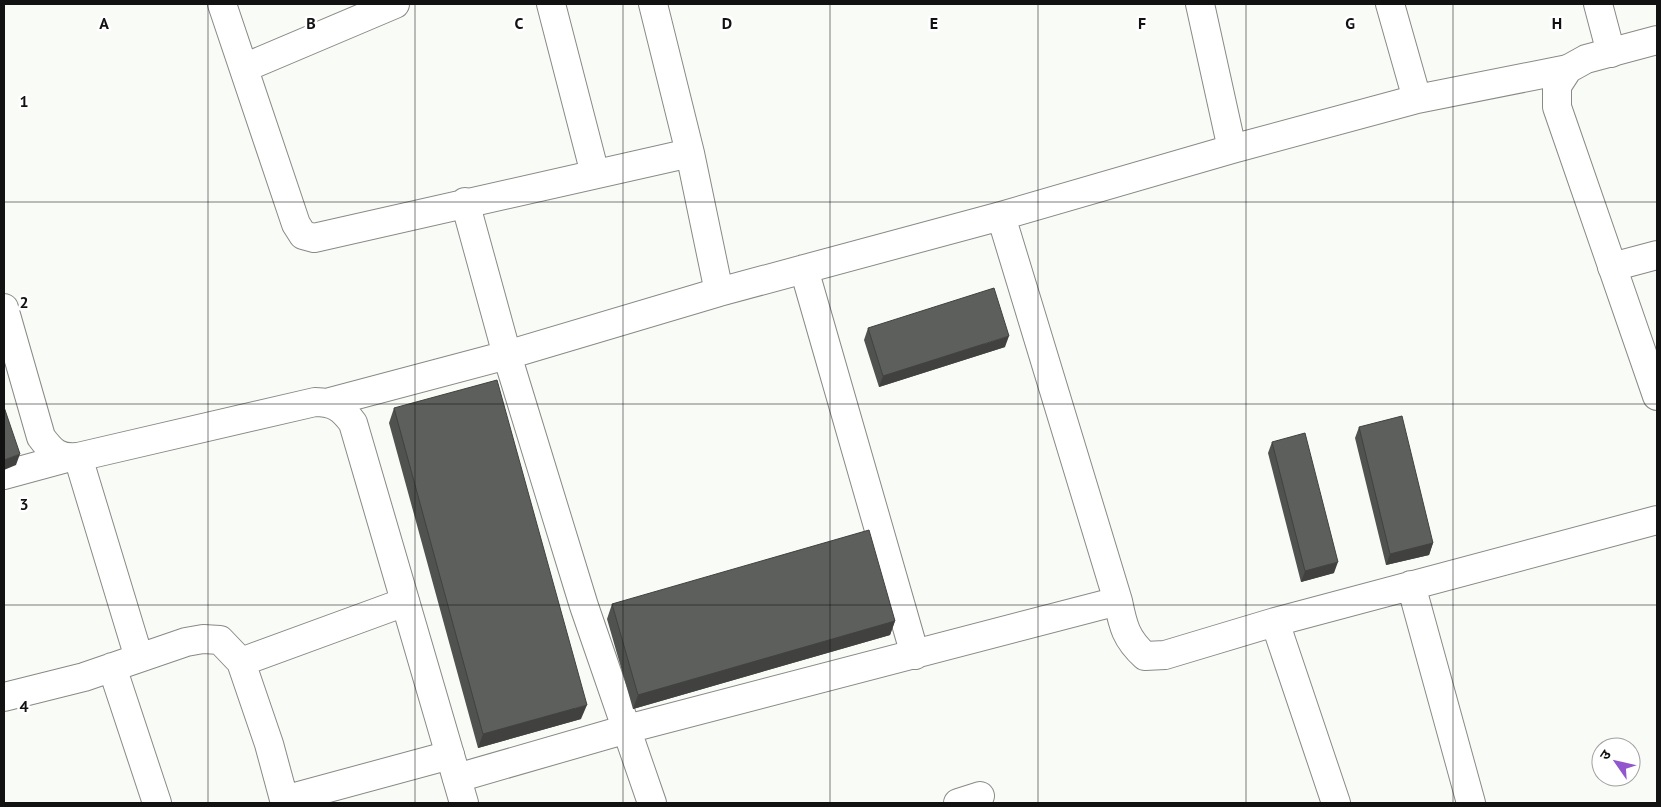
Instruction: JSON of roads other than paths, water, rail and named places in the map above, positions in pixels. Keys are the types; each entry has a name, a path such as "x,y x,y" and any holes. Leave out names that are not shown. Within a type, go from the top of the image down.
{"street":[{"path":"222,4 296,224 303,235 314,238 465,202 690,153"},
{"path":"551,4 595,174"},
{"path":"653,4 690,153 719,292"},
{"path":"1200,4 1232,149"},
{"path":"1390,4 1417,100"},
{"path":"1598,4 1611,53"},
{"path":"244,68 380,7"},
{"path":"4,475 315,402 330,402 507,355 719,292 1001,216 1232,149 1417,100 1568,69 1586,60 1657,40"},
{"path":"1568,69 1557,86 1557,107 1657,396"},
{"path":"465,202 507,355 584,606 652,803"},
{"path":"1001,216 1118,601 1123,625 1131,644 1145,656 1165,655 1275,622 1657,520"},
{"path":"1612,266 1657,255"},
{"path":"804,269 915,655"},
{"path":"4,308 41,437 52,452 71,458"},
{"path":"330,402 343,410 352,423 457,779"},
{"path":"71,458 139,658"},
{"path":"1411,585 1470,803"},
{"path":"4,697 84,677 186,642 203,638 220,640 241,662 269,744 285,802 457,779 627,729 1118,601"},
{"path":"241,662 405,602"},
{"path":"1275,622 1336,803"},
{"path":"112,667 157,803"}]}
